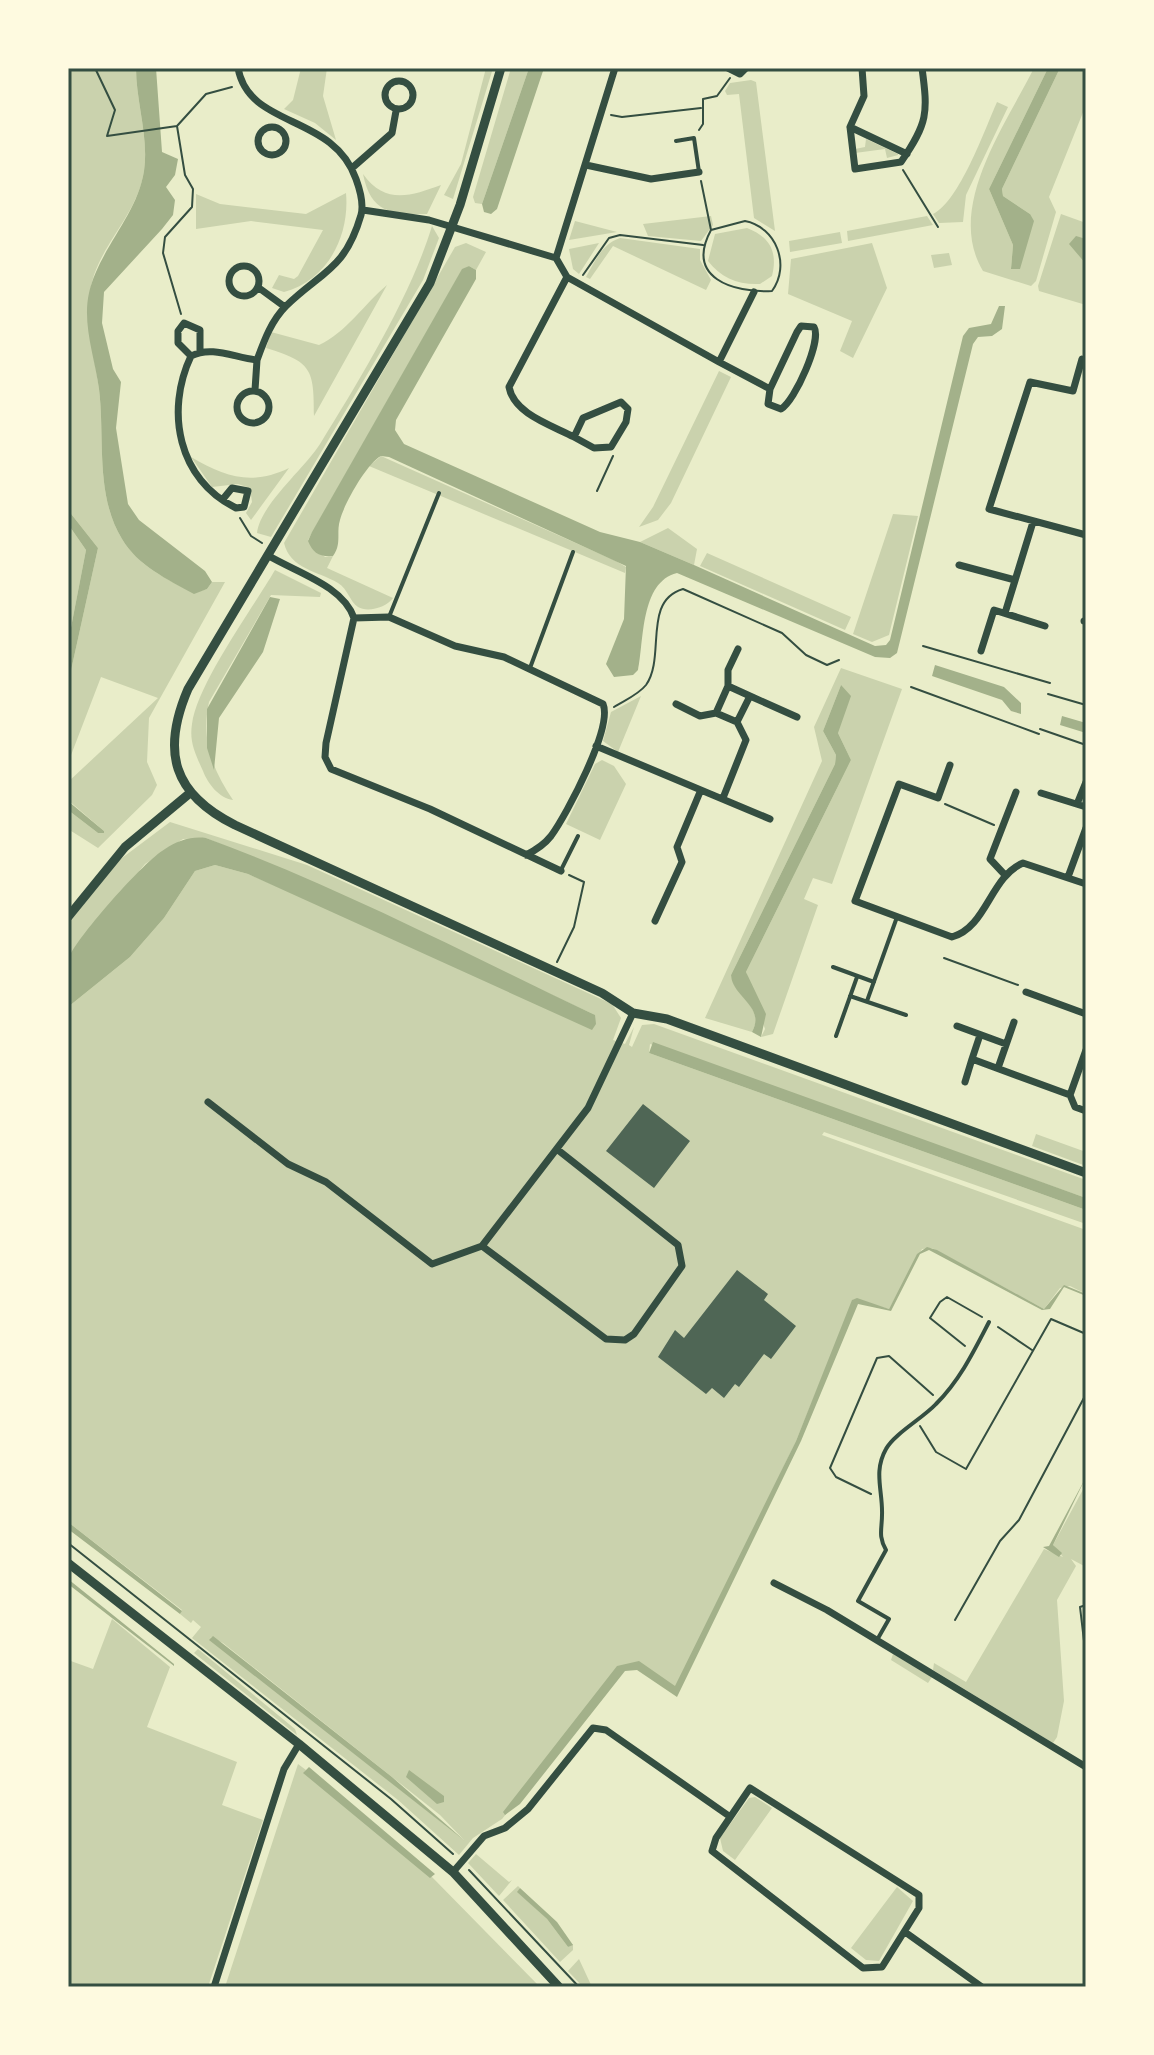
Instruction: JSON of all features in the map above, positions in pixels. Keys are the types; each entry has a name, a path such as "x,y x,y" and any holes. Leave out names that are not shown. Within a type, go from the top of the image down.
{"street":[{"path":"238,68 241,84 262,106 313,129 338,148 352,168 363,210 340,262 285,307 270,327 257,360 255,390"},
{"path":"501,68 452,227 430,283 188,689 175,719 173,745 178,771 190,793 202,806 227,821 613,998 633,1013 667,1019 1086,1173"},
{"path":"556,258 615,68"},
{"path":"730,71 746,68"},
{"path":"862,68 864,96 850,127 855,169 898,162 907,154 927,111 922,68"},
{"path":"352,168 392,133 396,111 384,95 388,85 396,80 405,82 413,95 405,109 396,111"},
{"path":"280,129 287,118"},
{"path":"850,127 907,154"},
{"path":"264,129 280,129 287,142 284,150 278,155 268,155 258,145 259,136 264,129"},
{"path":"586,165 651,179 699,172"},
{"path":"363,210 452,227 556,258 567,277 770,389"},
{"path":"259,288 244,296 236,295 230,289 229,280 240,266 247,266 256,271 259,288 285,307"},
{"path":"567,277 509,387 511,400 521,408 594,448 611,447 626,422 628,409 621,402 583,418 574,437"},
{"path":"719,362 754,292"},
{"path":"191,356 178,343 178,331 184,323 200,330 200,351"},
{"path":"801,326 814,327 818,333 817,342 787,405 774,408 768,404 770,389 801,326"},
{"path":"223,499 232,488 248,491 244,507 236,508 207,488 196,474 180,435 178,394 191,356 200,351 257,360"},
{"path":"1082,359 1073,391 1030,382 989,509 1086,535"},
{"path":"255,390 266,398 269,406 266,416 259,422 250,423 238,414 237,404 246,392 255,390"},
{"path":"1005,613 1033,522"},
{"path":"271,553 338,594 349,603 354,618 326,743 325,757 331,769 561,871"},
{"path":"959,565 1015,580"},
{"path":"981,651 994,610 1045,626"},
{"path":"354,618 389,617 455,646 504,657 597,698 606,711 596,746 550,838 526,855"},
{"path":"716,713 728,686 728,670 738,649"},
{"path":"728,686 797,717"},
{"path":"737,722 750,696"},
{"path":"676,704 700,716 716,713 737,722 746,740 723,798"},
{"path":"596,746 770,819"},
{"path":"950,765 938,798 899,784 855,901 952,937 964,933 1005,875 1023,863 1086,884"},
{"path":"1041,793 1082,806 1086,782"},
{"path":"655,921 682,862 677,847 700,792"},
{"path":"1005,875 990,859 1016,792"},
{"path":"68,917 125,847 190,793"},
{"path":"1068,877 1086,828"},
{"path":"1026,992 1086,1014"},
{"path":"208,1102 288,1164 326,1182 432,1264 482,1246 558,1150 597,1093 633,1013"},
{"path":"998,1068 1014,1022"},
{"path":"957,1026 1006,1044"},
{"path":"965,1082 980,1035"},
{"path":"1086,1050 1070,1095 1075,1107 1086,1111"},
{"path":"972,1059 1070,1095"},
{"path":"482,1246 606,1339 625,1340 634,1334 682,1266 678,1245 558,1150"},
{"path":"68,1563 299,1744 453,1872 559,1987"},
{"path":"774,1583 877,1640 1086,1767"},
{"path":"453,1872 484,1836 511,1824 528,1809 593,1728 606,1730 729,1816"},
{"path":"214,1987 284,1769 299,1744"},
{"path":"750,1788 915,1891 921,1901 882,1967 863,1968 715,1855 713,1844 729,1816 750,1788"},
{"path":"905,1932 982,1987"}],"lane":[{"path":"676,141 694,138 699,172"},
{"path":"389,617 439,493"},
{"path":"530,668 573,552"},
{"path":"561,871 578,836"},
{"path":"867,1001 897,917"},
{"path":"833,967 874,982"},
{"path":"836,1036 857,977"},
{"path":"850,996 906,1015"},
{"path":"877,1640 889,1619 858,1601 886,1550 879,1532 882,1516 878,1477 886,1449 939,1401 973,1353 989,1322"}],"path":[{"path":"95,68 115,110 107,136 177,126 206,94 241,84"},
{"path":"694,138 703,124 703,99 717,96 730,71"},
{"path":"601,113 622,117 701,108"},
{"path":"177,126 185,175 193,189 192,207 165,237 163,253 184,323"},
{"path":"898,162 938,227"},
{"path":"699,172 711,230 703,245 703,261 710,274 732,287 754,292 772,291 778,282 779,260 774,236 760,224 745,221 711,230"},
{"path":"578,283 609,238 620,235 703,245"},
{"path":"597,491 613,456 611,447"},
{"path":"236,508 251,536 271,553"},
{"path":"606,711 636,694 649,679 663,607 674,591 683,589 782,633 806,655 827,665 839,660"},
{"path":"923,646 1050,683"},
{"path":"911,687 1039,734"},
{"path":"1048,694 1086,705"},
{"path":"1040,729 1086,745"},
{"path":"938,798 954,810 1001,828"},
{"path":"553,970 574,927 584,882 561,871"},
{"path":"944,958 1021,986 1026,992"},
{"path":"973,1353 930,1318 947,1297 1033,1351"},
{"path":"918,1422 936,1452 966,1469 1051,1319 1086,1334"},
{"path":"879,1495 839,1479 830,1468 877,1358 889,1356 939,1401"},
{"path":"955,1620 1000,1541 1019,1520 1086,1394"},
{"path":"68,1543 309,1733"},
{"path":"1086,1605 1080,1607 1086,1658"}],"shaded area":[{"path":"68,68 136,68 145,145 141,185 129,212 106,249 90,289 90,332 101,408 104,485 108,504 122,539 136,557 154,571 194,593 207,589 212,582 225,582 149,718 147,762 157,785 152,795 98,848 68,829 68,810 98,833 104,831 68,800 68,782 158,698 101,677 68,763 68,684 98,548 68,510"},
{"path":"136,68 156,68 162,152 178,159 175,175 166,187 175,200 173,215 104,292 102,323 113,369 121,382 116,428 128,504 139,520 205,571 212,582 207,589 194,594 136,557 114,522 104,485 101,408 87,305 94,277 134,203 144,171 145,145"},
{"path":"301,68 327,68 323,96 336,140 315,123 284,109 293,100"},
{"path":"486,68 493,68 453,199 444,195 461,164"},
{"path":"511,68 529,68 482,204 475,203 473,197"},
{"path":"529,68 544,68 497,209 491,214 484,212 482,204"},
{"path":"1034,68 1048,68 989,189 1013,245 1011,269 1030,214 1003,196 1002,189 1060,68 1086,68 1086,105 1049,197 1056,212 1036,281 1031,286 983,271 973,247 971,221 983,168"},
{"path":"1048,68 1060,68 1002,189 1003,196 1030,214 1034,221 1020,269 1011,269 1013,245 989,189"},
{"path":"756,82 775,231 754,218 739,94 727,95 725,91 730,83"},
{"path":"997,102 1008,107 966,195 963,222 939,223 933,214 943,207 962,180"},
{"path":"866,139 898,155 887,158 885,149 855,153 855,149 865,147"},
{"path":"363,174 371,184 389,194 409,195 441,185 427,214 393,212 384,209 371,197"},
{"path":"346,193 344,225 333,254 324,267 312,278 284,292 272,288 279,275 294,279 298,276 323,230 251,221 196,229 196,194 220,204 306,214"},
{"path":"1061,214 1086,223 1086,305 1039,291"},
{"path":"711,216 713,225 701,241 648,236 643,224"},
{"path":"927,216 933,225 848,241 847,231"},
{"path":"575,221 617,232 569,240"},
{"path":"432,226 439,238 423,280 271,537 257,533 266,511 320,444 367,366 411,281"},
{"path":"747,228 767,241 773,253 772,276 760,284 731,279 708,261 715,234"},
{"path":"840,232 842,243 790,252 789,241"},
{"path":"1076,236 1086,239 1086,264 1069,244"},
{"path":"620,238 700,249 700,260 711,280 706,290 613,246 590,279 586,277 604,249"},
{"path":"466,243 486,252 476,270 469,266 462,270 308,540 325,557 333,556 327,568 393,598 377,608 362,609 355,605 338,583 292,559 284,543 455,247"},
{"path":"599,243 579,274 573,269 569,249"},
{"path":"872,243 887,288 853,358 840,351 852,321 788,294 791,259"},
{"path":"949,253 952,265 934,268 931,255"},
{"path":"469,266 476,270 476,279 396,420 395,430 404,444 600,532 640,542 875,646 886,645 890,640 963,336 969,328 991,324 999,306 1005,306 1002,329 992,336 978,337 973,344 897,653 890,658 875,657 677,573 656,588 650,600 638,670 633,675 614,677 606,664 624,619 626,566 389,457 381,456 375,460 351,495 342,513 333,556 314,551 308,541 312,532 462,269"},
{"path":"387,285 314,416 313,388 307,370 293,358 266,348 271,332 319,345 347,325"},
{"path":"719,371 731,377 671,503 658,520 639,527 653,507"},
{"path":"381,456 616,561 626,567 625,573 369,466"},
{"path":"191,457 215,470 239,477 263,477 289,468 251,520 246,513 252,502 250,488 238,484 212,487"},
{"path":"68,510 98,548 68,684 68,643 86,550 68,524"},
{"path":"893,514 918,516 889,635 872,642 853,634"},
{"path":"68,524 86,550 68,643"},
{"path":"668,528 697,549 694,565 640,542"},
{"path":"707,553 851,617 845,630 700,566"},
{"path":"275,570 321,593 320,597 271,595 209,702 206,729 210,754 233,800 219,793 205,776 192,743 192,724 204,688"},
{"path":"270,597 280,599 263,652 219,718 214,770 207,748 207,709"},
{"path":"935,665 1004,687 1021,703 1021,714 1011,711 1002,700 932,676"},
{"path":"841,668 902,689 832,884 813,878 804,899 818,905 773,1034 761,1037 765,1029 746,972 851,760 838,733 841,685 823,731 836,755 835,764 731,975 755,1016 752,1032 705,1018 822,761 814,727"},
{"path":"841,685 851,696 838,733 851,760 746,972 766,1014 761,1037 752,1032 755,1015 737,990 731,975 835,764 836,755 823,731"},
{"path":"641,696 618,752 603,741 611,712"},
{"path":"1062,716 1086,723 1086,733 1060,725"},
{"path":"602,760 614,766 626,784 600,840 566,824 595,764"},
{"path":"68,801 104,833 98,833 68,810"},
{"path":"170,822 307,865 612,1004 621,1018 613,1040 625,1044 634,1027 629,1045 632,1047 642,1025 654,1024 1086,1180 1086,1198 650,1044 649,1053 1086,1210 1086,1224 824,1132 822,1135 1086,1230 1086,1294 1070,1286 1060,1288 1044,1309 932,1248 922,1249 889,1309 854,1299 796,1441 676,1692 642,1669 627,1667 502,1819 473,1838 459,1855 398,1800 192,1638 201,1627 193,1620 191,1623 180,1614 182,1610 68,1522 68,1007 130,957 164,918 195,871 215,865 248,874 347,917 595,1015 290,873 206,838 183,839 145,864 68,958 68,921 118,861","holes":["210,1637 223,1643 440,1815 465,1841"]},
{"path":"206,838 402,922 595,1015 596,1024 592,1030 248,874 215,865 195,871 164,918 130,957 68,1007 66,974 69,957 98,916 155,856 184,840"},
{"path":"653,1042 1086,1198 1086,1210 649,1053"},
{"path":"1036,1134 1086,1152 1086,1166 1032,1146"},
{"path":"927,1247 1044,1309 1064,1285 1086,1296 1064,1287 1050,1309 1042,1310 929,1250 920,1254 891,1311 858,1304 801,1441 677,1697 637,1670 625,1671 520,1804 505,1815 503,1812 617,1666 639,1661 675,1686 796,1441 852,1300 857,1298 889,1309 917,1254"},
{"path":"1086,1477 1053,1545 1062,1553 1059,1557 1043,1547 1049,1546"},
{"path":"1086,1484 1086,1567 1071,1559 1076,1566 1057,1600 1064,1701 1053,1743 933,1670 934,1663 966,1682 1044,1549 1063,1557 1053,1545"},
{"path":"68,1522 182,1611 180,1614 68,1529"},
{"path":"68,1579 174,1664 174,1666 68,1584"},
{"path":"112,1619 170,1667 147,1727 237,1762 222,1805 263,1820 208,1987 68,1987 68,1660 93,1669"},
{"path":"213,1636 392,1777 465,1841 209,1640"},
{"path":"198,1649 295,1729 297,1735 194,1653"},
{"path":"893,1654 932,1677 928,1683 891,1660"},
{"path":"298,1764 306,1770 304,1773 432,1877 540,1987 225,1987"},
{"path":"309,1767 435,1874 430,1878 303,1773"},
{"path":"409,1770 444,1796 444,1802 437,1804 406,1777"},
{"path":"755,1797 772,1808 735,1860 723,1851 720,1838 749,1798"},
{"path":"476,1854 509,1882 512,1880 499,1896 468,1863"},
{"path":"518,1886 518,1892 547,1919 568,1947 573,1944 573,1950 560,1962 503,1900"},
{"path":"897,1887 913,1901 879,1961 866,1960 851,1948"},
{"path":"520,1888 557,1922 573,1945 568,1947 547,1919 517,1892"},
{"path":"579,1959 592,1987 583,1987 568,1971"}],"building":[{"path":"643,1104 690,1141 654,1188 606,1151"},
{"path":"737,1270 768,1294 764,1300 796,1326 771,1359 764,1354 739,1387 735,1384 724,1398 712,1388 706,1394 658,1357 675,1330 684,1338"}]}
